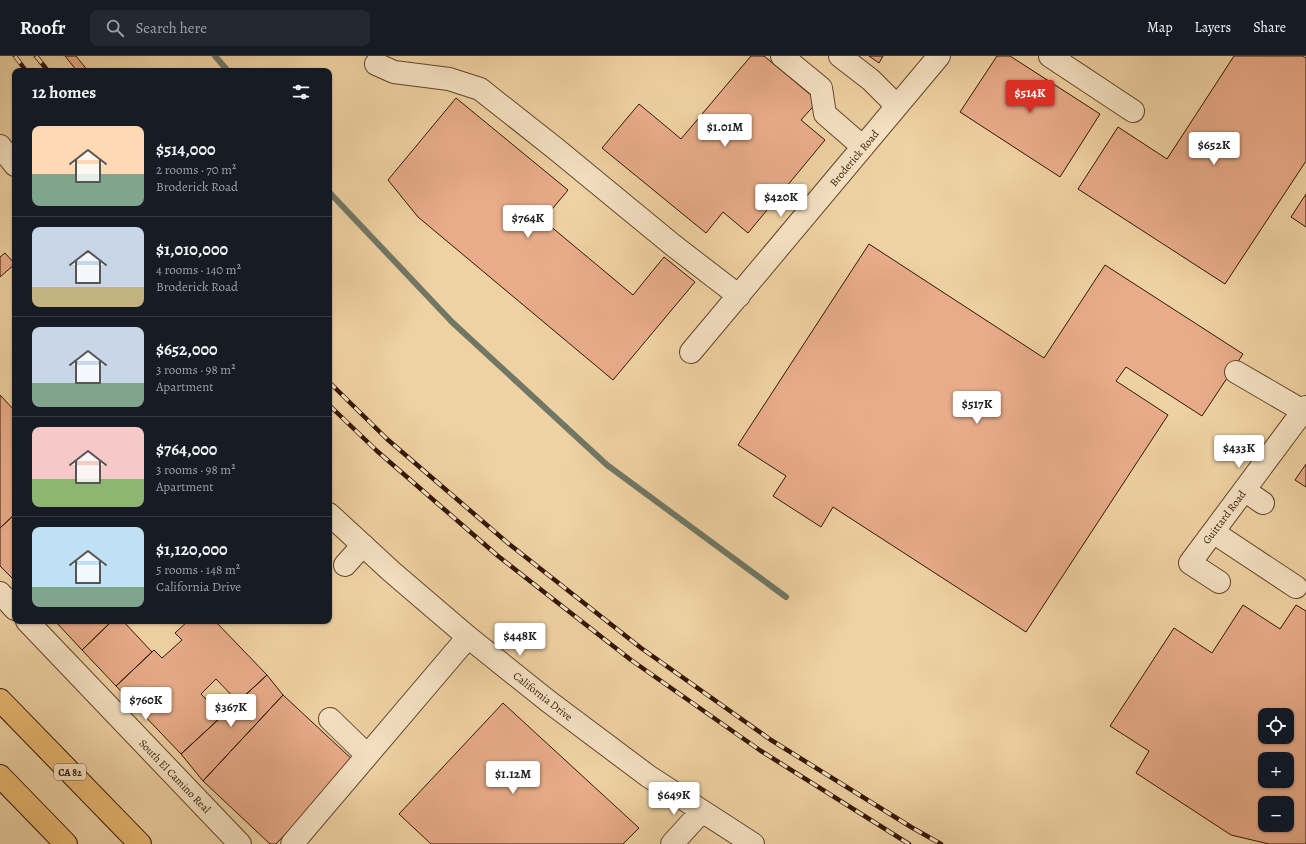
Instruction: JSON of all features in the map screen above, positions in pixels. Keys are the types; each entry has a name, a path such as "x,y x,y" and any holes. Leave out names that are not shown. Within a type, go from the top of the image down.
{"main road":[{"name":"CA 82","path":"0,700 140,844"},
{"path":"0,776 66,844"}],"street":[{"path":"782,56 821,88 825,114 863,147"},
{"path":"840,56 871,80 897,106"},
{"name":"Broderick Road","path":"691,352 939,56"},
{"path":"1050,56 1133,111"},
{"path":"376,64 394,72 449,79 480,89 556,148 674,246 739,296"},
{"path":"0,146 12,161"},
{"path":"1236,372 1304,409"},
{"name":"Guittard Road","path":"1219,582 1190,564 1212,532 1304,409"},
{"path":"1244,490 1263,503"},
{"name":"California Drive","path":"332,517 468,637 548,701 648,776 749,844"},
{"path":"1212,532 1296,587"},
{"path":"345,565 363,545"},
{"path":"0,593 12,605"},
{"name":"South El Camino Real","path":"30,624 240,844"},
{"path":"292,844 468,637"},
{"path":"330,719 368,755"},
{"path":"672,844 701,812"}],"building":[{"path":"65,56 76,56 86,68 75,68"},
{"path":"751,56 764,56 818,101 801,120 825,140 748,233 723,212 706,233 602,148 639,104 681,139"},
{"path":"869,56 883,56 879,63"},
{"path":"997,56 1010,56 1100,114 1060,177 960,112"},
{"path":"1234,56 1303,56 1306,58 1306,161 1225,284 1078,189 1118,127 1167,159"},
{"path":"456,98 568,190 543,220 633,295 664,257 695,282 613,380 418,217 388,180"},
{"path":"1306,194 1306,227 1291,217"},
{"path":"869,244 1044,358 1105,265 1243,354 1202,416 1126,367 1116,381 1168,415 1026,632 833,507 821,527 773,496 786,476 738,445"},
{"path":"5,253 12,261 12,267 0,277 0,257"},
{"path":"0,395 12,408 12,517 0,528"},
{"path":"1306,464 1306,487 1295,480"},
{"path":"12,517 12,578 0,566 0,528"},
{"path":"1243,605 1280,629 1296,605 1306,611 1306,844 1269,844 1231,835 1136,773 1149,751 1110,726 1174,628 1212,653"},
{"path":"58,624 109,624 82,650"},
{"path":"109,624 126,624 152,652 116,686 82,650"},
{"path":"185,624 218,624 267,675 238,702 216,679 201,694 222,716 181,754 116,686 154,650 162,658 182,640 175,633"},
{"path":"267,675 283,695 203,781 181,754"},
{"path":"283,695 354,761 276,844 270,844 203,781"},
{"path":"503,703 639,828 623,844 431,844 399,814"}],"waterway":[{"path":"215,56 225,68"},
{"path":"332,195 452,322 607,465 786,597"}],"railway":[{"path":"15,56 24,68"},
{"path":"36,56 46,68"},
{"path":"332,385 387,439 509,544 641,648 771,740 941,844"},
{"path":"332,408 377,451 498,556 631,660 761,751 909,844"}]}
